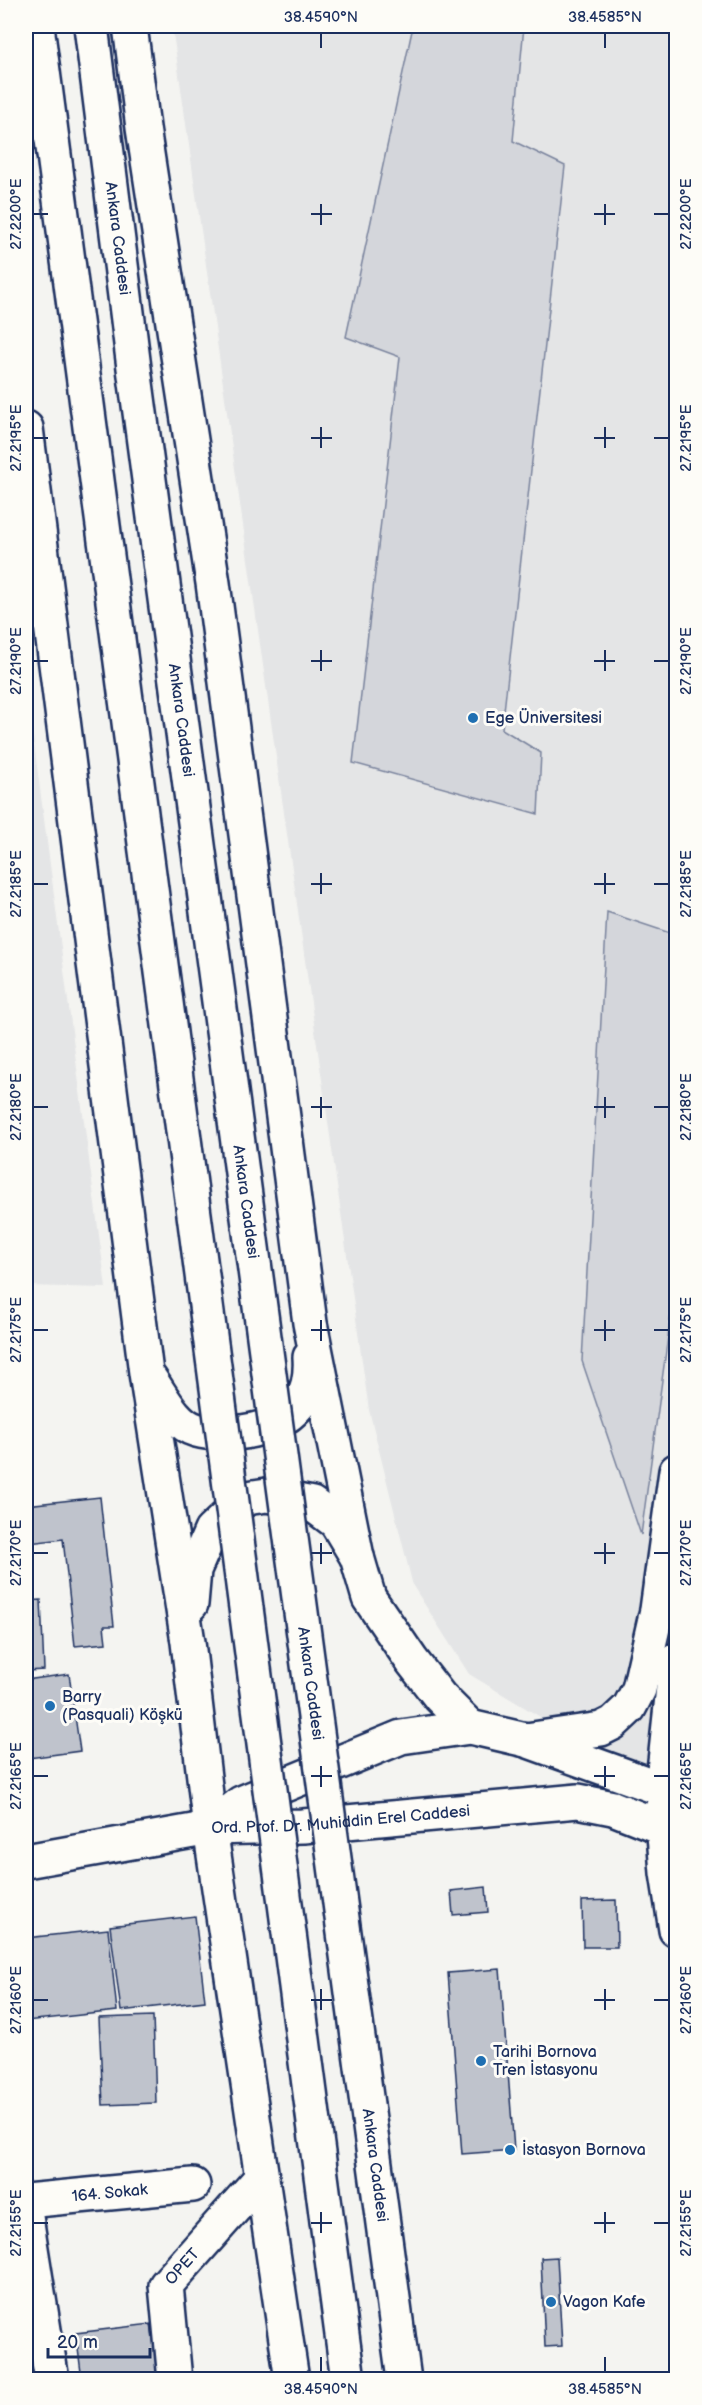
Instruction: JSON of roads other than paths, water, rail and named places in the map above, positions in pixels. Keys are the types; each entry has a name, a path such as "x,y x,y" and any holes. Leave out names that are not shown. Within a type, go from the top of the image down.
{"main road":[{"path":"37,26 348,2379"},
{"name":"Ankara Caddesi","path":"91,26 134,368 404,2379"},
{"path":"130,26 143,128 213,583 310,1323 357,1557 369,1598 412,1661 440,1696 470,1727"},
{"path":"26,428 146,1373 188,1642 210,1828 291,2379"},
{"path":"146,1373 176,1415 194,1430 230,1433 256,1430 285,1418 301,1401 311,1374 310,1323"},
{"path":"526,1740 601,1729 613,1723 629,1708 639,1689 657,1610 676,1472"},
{"path":"188,1642 194,1570 211,1531 246,1498 267,1495 312,1504 336,1522 357,1557"},
{"path":"676,1660 669,1792 669,1831 676,1930"},
{"name":"Ord. Prof. Dr. Muhiddin Erel Caddesi","path":"210,1828 241,1803 401,1737 470,1727 526,1740 609,1768 669,1792"},
{"name":"Ord. Prof. Dr. Muhiddin Erel Caddesi","path":"210,1828 303,1826 578,1800 613,1808 669,1831"},
{"path":"26,1861 210,1828"},
{"name":"OPET","path":"175,2379 166,2285 261,2178"},
{"name":"164. Sokak","path":"26,2202 193,2185"},
{"path":"26,2217 52,2379"}],"place":[{"name":"Ege Üniversitesi","path":"473,718"},
{"name":"Barry (Pasquali) Köşkü","path":"50,1706"},
{"name":"Tarihi Bornova Tren İstasyonu","path":"481,2061"},
{"name":"İstasyon Bornova","path":"510,2150"},
{"name":"Vagon Kafe","path":"551,2302"}]}
